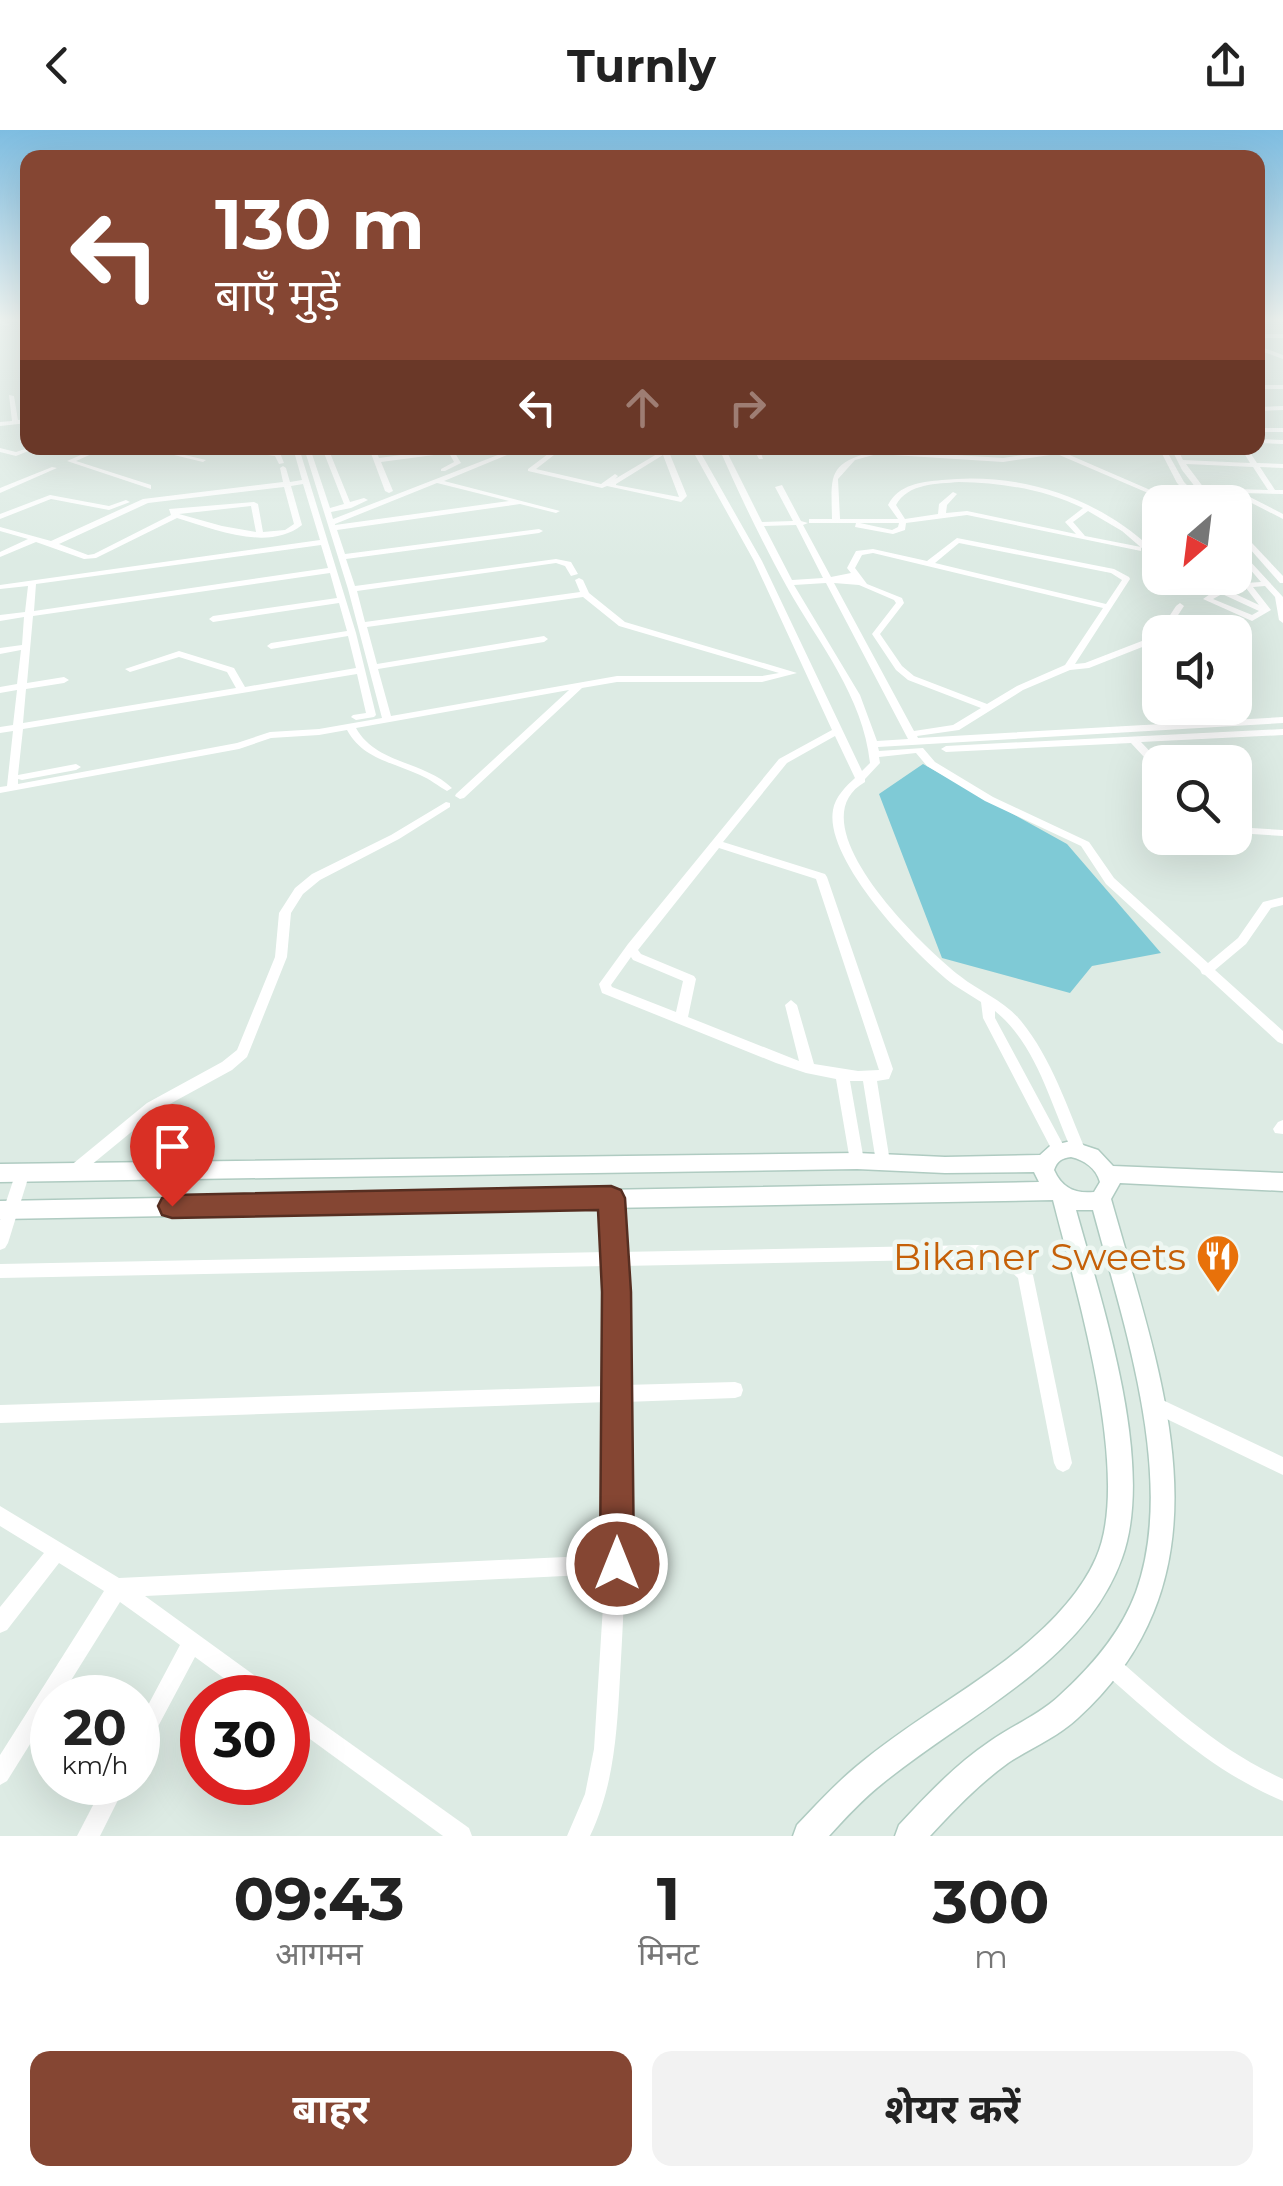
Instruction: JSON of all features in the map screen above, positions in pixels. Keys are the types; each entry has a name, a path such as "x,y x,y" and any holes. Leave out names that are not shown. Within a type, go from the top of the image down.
{"street":[{"path":"12,401 15,422"},
{"path":"0,424 20,422"},
{"path":"86,455 70,462 148,487"},
{"path":"180,455 203,460"},
{"path":"278,455 298,525"},
{"path":"298,455 352,633 372,718"},
{"path":"308,455 352,589 386,715"},
{"path":"328,455 348,506"},
{"path":"375,455 389,491"},
{"path":"377,460 410,455"},
{"path":"328,511 457,464 453,455"},
{"path":"332,525 502,455"},
{"path":"550,455 530,470 602,486 644,455"},
{"path":"659,455 610,486 684,498 667,455"},
{"path":"700,455 758,560 861,780"},
{"path":"726,455 788,582 864,715 875,763 838,810 839,834 847,852 908,937 1010,1016 1027,1036 1061,1154 1046,1177 1059,1193 1096,1331 1120,1461 1119,1506 1110,1556 1084,1600 1040,1650 875,1770 808,1836"},
{"path":"836,521 835,479 853,458 865,455"},
{"path":"903,455 946,460 1003,460 1037,455"},
{"path":"1065,455 1142,488"},
{"path":"1166,455 1184,485"},
{"path":"1177,455 1196,485"},
{"path":"1249,455 1278,492"},
{"path":"1180,462 1283,466"},
{"path":"0,491 54,468"},
{"path":"52,544 117,510 142,502 305,480"},
{"path":"436,480 556,511"},
{"path":"904,521 894,511 895,496 916,485 950,480 1031,486 1089,508 1142,547"},
{"path":"18,484 55,497 117,510"},
{"path":"778,487 802,523 828,580 931,764 989,798 1085,844 1110,881 1283,1038"},
{"path":"1252,491 1278,492"},
{"path":"310,496 322,493"},
{"path":"942,515 943,504 953,494"},
{"path":"168,496 175,514"},
{"path":"0,517 55,497"},
{"path":"1252,500 1283,516"},
{"path":"332,525 520,502"},
{"path":"0,530 87,557 96,556 175,514 251,504 256,506 260,535"},
{"path":"1085,538 1070,522 1089,508"},
{"path":"175,514 260,535 290,532 298,525 319,522"},
{"path":"955,514 1142,550"},
{"path":"904,521 955,514 1142,550"},
{"path":"762,524 836,521 893,532 902,528 904,521"},
{"path":"341,557 538,531"},
{"path":"0,540 19,546"},
{"path":"0,556 33,540"},
{"path":"929,564 957,540 1124,575 1126,579 1068,667"},
{"path":"0,588 324,542"},
{"path":"1252,546 1283,581"},
{"path":"858,579 852,560 866,552 1106,606"},
{"path":"352,589 556,562 568,564 585,594 608,616 630,628 792,673"},
{"path":"1252,566 1282,603 1283,620"},
{"path":"0,618 334,570"},
{"path":"788,582 858,579 898,598 900,604 876,634 900,668 924,684 988,708"},
{"path":"8,786 23,686 32,583"},
{"path":"1252,584 1268,584"},
{"path":"1252,591 1266,611"},
{"path":"362,626 585,594"},
{"path":"1214,595 1206,599 1245,618 1266,611"},
{"path":"1231,595 1266,611"},
{"path":"213,619 343,605 356,608"},
{"path":"1174,615 1180,606"},
{"path":"271,646 352,633"},
{"path":"374,667 544,639"},
{"path":"916,742 956,728 1068,667 1086,666 1142,643"},
{"path":"0,651 25,647"},
{"path":"130,670 183,654 231,670 242,690"},
{"path":"0,730 362,670"},
{"path":"0,781 8,786 91,768 239,746 263,735 614,672 772,676 808,673"},
{"path":"386,715 617,679 762,680 772,676"},
{"path":"0,690 64,680"},
{"path":"460,796 580,685"},
{"path":"263,735 350,726 372,718"},
{"path":"874,749 916,742 1283,720"},
{"path":"350,726 356,743 373,756 420,769 447,788"},
{"path":"716,843 821,877 886,1068 884,1076 842,1076 808,1068 606,990 608,980 633,946 716,843 783,761 837,731"},
{"path":"916,742 1133,740 1283,732"},
{"path":"1133,740 1142,749"},
{"path":"73,1172 152,1108 240,1057 281,957 284,913 299,891 316,877 395,837 446,805"},
{"path":"1252,831 1283,833"},
{"path":"1206,971 1242,942 1267,905 1283,901"},
{"path":"633,946 632,953 637,957 691,980 681,1019"},
{"path":"987,1001 990,1018 1061,1154"},
{"path":"790,1005 808,1068"},
{"path":"842,1076 857,1161"},
{"path":"869,1076 882,1162"},
{"path":"0,1172 882,1162 1061,1154 1098,1160 1152,1402 1166,1486 1166,1529 1158,1574 1121,1656 1068,1708 990,1759 910,1836"},
{"path":"0,1242 6,1210 23,1172"},
{"path":"6,1210 1059,1193 1087,1203 1105,1187 1283,1182"},
{"path":"578,1836 588,1819 605,1756 617,1564 611,1198"},
{"path":"0,1271 978,1252 1012,1261 1025,1275 1063,1463"},
{"path":"0,1414 617,1397 735,1390"},
{"path":"1152,1402 1283,1466"},
{"path":"0,1515 117,1588 237,1675"},
{"path":"0,1623 57,1551"},
{"path":"117,1588 617,1564"},
{"path":"0,1774 117,1588"},
{"path":"160,1702 192,1642"},
{"path":"1111,1666 1190,1738 1229,1765 1283,1790"},
{"path":"310,1726 462,1836"},
{"path":"88,1836 105,1805"}],"water":[{"path":"923,764 1067,844 1161,953 1092,966 1070,993 942,958 879,794"}],"place":[{"name":"Bikaner Sweets","path":"1218,1294"}],"route":[{"path":"172,1206 611,1198 616,1292 617,1564"}]}
